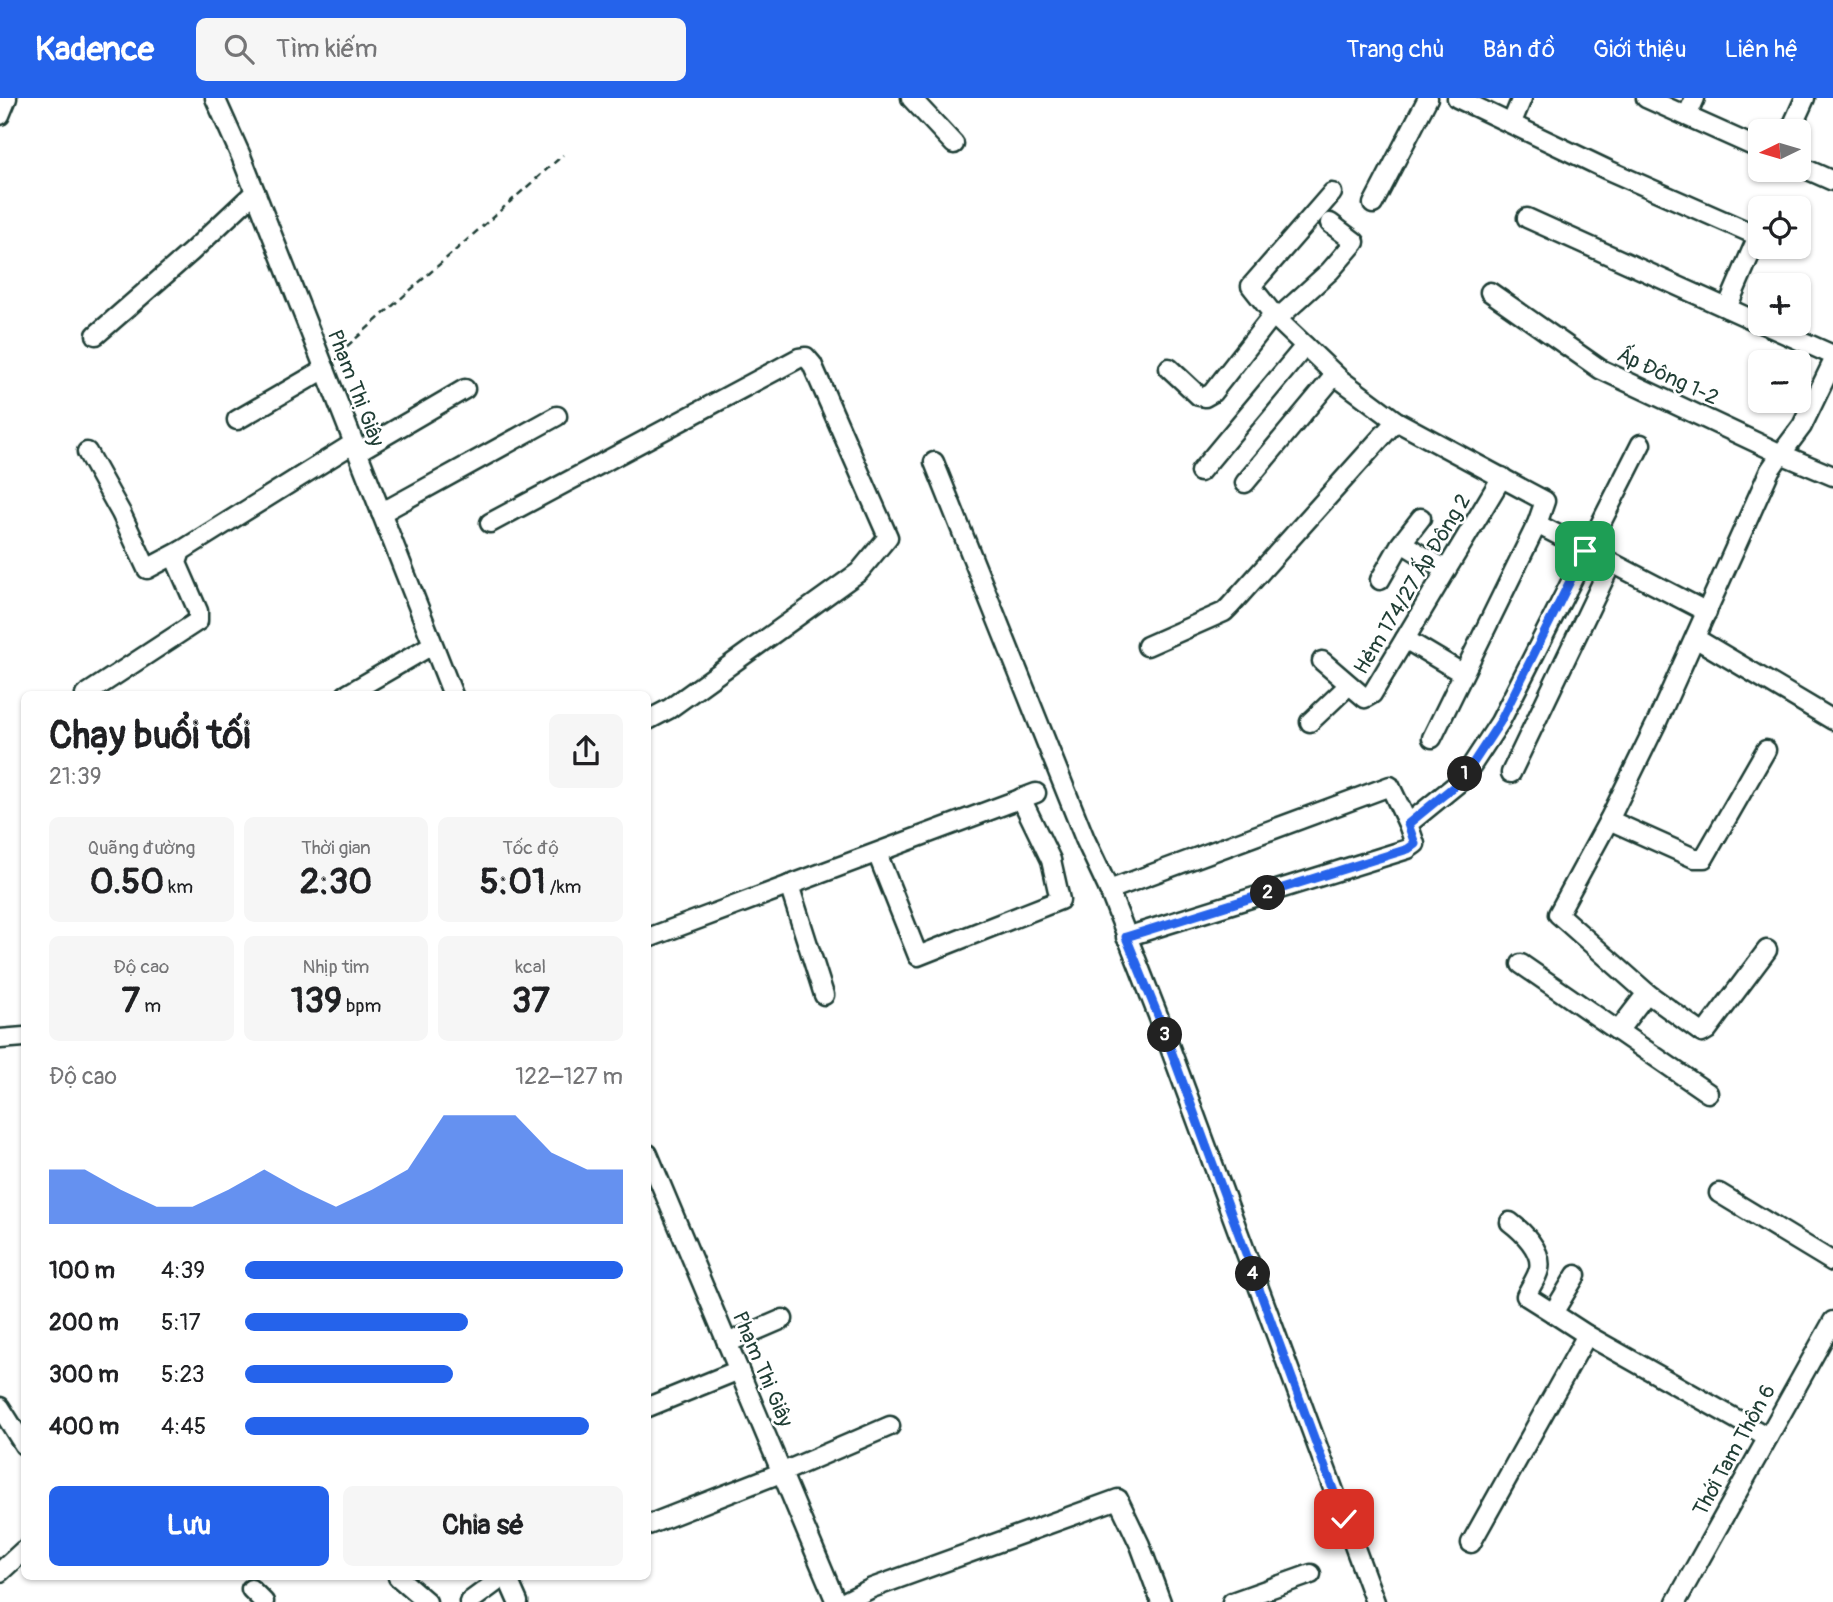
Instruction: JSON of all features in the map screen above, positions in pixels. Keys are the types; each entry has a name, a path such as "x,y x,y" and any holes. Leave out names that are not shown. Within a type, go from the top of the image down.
{"street":[{"path":"0,115 7,98"},
{"name":"Phạm Thị Giây","path":"215,98 255,192 451,691"},
{"path":"912,98 954,144"},
{"path":"1373,204 1428,98"},
{"path":"1457,98 1513,122 1608,170 1748,228"},
{"path":"1513,122 1522,98"},
{"path":"1646,98 1748,144"},
{"path":"1687,116 1695,98"},
{"path":"1795,119 1805,98"},
{"path":"1811,171 1833,181"},
{"path":"96,335 255,192"},
{"path":"1332,193 1251,286 1275,317 1335,375 1396,421 1545,501 1537,524 1432,738"},
{"path":"1527,218 1748,317"},
{"path":"1169,369 1199,396 1205,397 1212,393 1275,317 1330,271 1355,243 1330,223"},
{"path":"1727,308 1748,259"},
{"name":"Ấp Đông 1-2","path":"1490,292 1600,369 1833,476"},
{"path":"1791,336 1833,355"},
{"path":"1200,472 1305,346"},
{"path":"490,523 799,358 806,357 812,364 888,537 859,572 669,709 651,718"},
{"path":"1767,950 1702,1033 1647,993 1558,914 1609,820 1656,724 1770,470 1802,426 1833,362"},
{"path":"237,420 323,365"},
{"path":"1245,483 1335,375"},
{"path":"88,452 147,569 356,447 465,389"},
{"path":"381,513 557,416"},
{"path":"1147,646 1224,612 1396,421"},
{"path":"1408,824 1462,780 1500,722 1641,444"},
{"path":"934,462 1084,839 1109,890 1159,1018 1375,1602"},
{"name":"Hẻm 174/27 Ấp Đông 2","path":"1322,661 1365,698 1372,694 1502,477"},
{"path":"1380,580 1421,518"},
{"path":"1537,524 1707,612"},
{"path":"1402,543 1446,570"},
{"path":"91,691 198,621 198,611 177,563 181,551"},
{"path":"1511,773 1611,564"},
{"path":"1695,638 1833,719"},
{"path":"1405,639 1462,674"},
{"path":"353,691 432,645"},
{"path":"1310,722 1349,685"},
{"path":"1609,820 1693,858 1704,858 1766,750"},
{"path":"1109,890 1390,786 1408,824 1415,844 1408,849 1126,937"},
{"path":"651,937 1029,796 1051,860 1060,900 918,956 877,853"},
{"path":"789,885 824,995"},
{"path":"1521,964 1708,1094"},
{"path":"1618,1031 1647,993"},
{"path":"0,1038 21,1037"},
{"name":"Phạm Thị Giây","path":"651,1161 836,1602"},
{"path":"1719,1193 1833,1262"},
{"path":"651,1203 667,1200"},
{"path":"1510,1222 1522,1231 1538,1260 1538,1271 1526,1296 1587,1335 1768,1437"},
{"path":"1553,1313 1576,1275"},
{"path":"727,1343 783,1319"},
{"name":"Thới Tam Thôn 6","path":"1676,1602 1831,1329"},
{"path":"1471,1543 1587,1335"},
{"path":"651,1406 739,1370"},
{"path":"0,1407 21,1440"},
{"path":"651,1519 783,1472 890,1426"},
{"path":"844,1602 872,1588 1118,1499 1140,1545 1161,1602"},
{"path":"0,1572 21,1553"},
{"path":"1232,1602 1311,1574"},
{"path":"401,1580 427,1602"},
{"path":"469,1602 501,1580"},
{"path":"507,1580 518,1602"},
{"path":"251,1589 264,1602"}],"path":[{"path":"323,365 563,155"}],"route":[{"path":"1344,1519 1159,1018 1126,937 1408,849 1415,844 1408,824 1462,780 1500,722 1585,551"}]}
